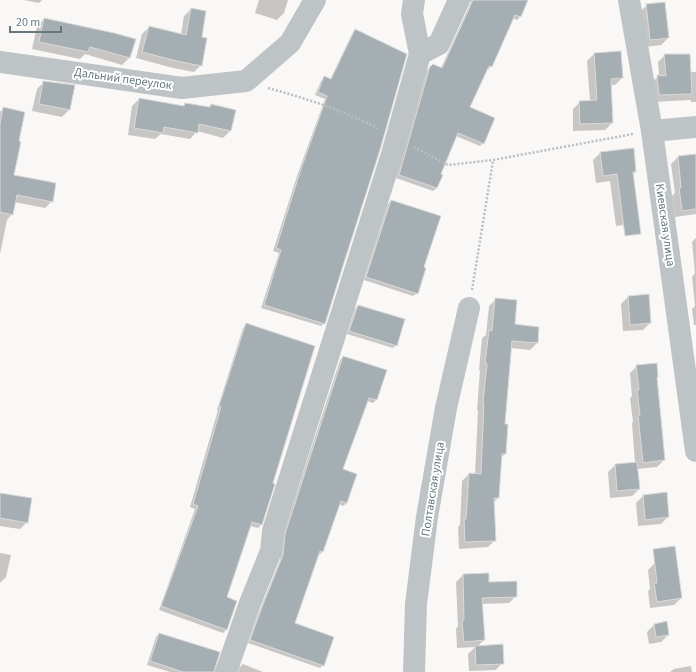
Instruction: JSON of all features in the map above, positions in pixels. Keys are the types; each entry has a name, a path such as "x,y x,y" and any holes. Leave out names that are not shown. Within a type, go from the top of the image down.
{"street":[{"path":"246,81 290,43 315,0"},
{"path":"226,672 250,603 271,550 273,531 392,154 420,54 412,14 414,0"},
{"path":"420,54 439,44 459,0"},
{"name":"Киевская улица","path":"629,0 652,131 696,451"},
{"name":"Дальний переулок","path":"0,62 182,88 246,81"},
{"path":"652,131 696,127"},
{"name":"Полтавская улица","path":"414,672 416,604 427,517 446,408 469,308"}],"path":[{"path":"246,81 320,103 358,118"},
{"path":"448,165 493,160 652,131"},
{"path":"469,308 493,160"}],"building":[{"path":"473,0 528,0 521,17 515,15 492,67 489,66 470,107 495,118 484,144 458,133 441,174 443,175 437,188 399,175 430,66 433,64 442,68"},
{"path":"665,2 669,38 650,40 646,4"},
{"path":"191,8 206,11 202,37 207,38 202,66 142,52 149,26 186,35"},
{"path":"44,18 136,39 130,58 90,47 88,52 39,42"},
{"path":"355,29 407,54 380,150 325,324 264,305 281,250 276,248 301,169 327,96 318,92 324,76 331,79"},
{"path":"621,51 623,78 611,79 613,123 580,124 579,101 597,100 594,53"},
{"path":"664,54 690,54 692,94 659,95 657,75 666,76"},
{"path":"43,81 75,85 70,110 39,104"},
{"path":"139,98 184,106 185,103 210,107 211,104 236,110 231,131 199,124 198,133 164,127 163,133 134,128"},
{"path":"3,107 25,112 19,141 21,142 14,175 56,183 53,202 17,195 13,215 0,212 0,124"},
{"path":"634,148 636,172 633,172 641,234 625,236 617,174 603,176 600,152"},
{"path":"696,154 696,209 682,211 679,188 681,188 678,156"},
{"path":"391,200 441,216 424,267 426,268 418,294 366,277"},
{"path":"649,294 651,323 630,325 628,296"},
{"path":"495,298 517,300 515,324 539,327 538,343 512,341 505,424 508,424 506,454 502,454 499,498 494,498 496,541 465,542 464,519 466,519 469,473 481,474 483,403 487,364 485,363 489,330 492,331"},
{"path":"358,305 405,319 397,346 349,331"},
{"path":"246,323 315,346 273,483 275,484 262,525 252,522 227,597 237,601 227,630 161,606 198,506 193,504 221,407 219,406"},
{"path":"343,356 387,370 377,400 369,398 343,469 357,474 347,503 341,501 323,552 320,551 295,623 334,637 324,666 250,640 283,555 285,534"},
{"path":"657,363 665,460 643,463 638,415 640,415 636,365"},
{"path":"637,462 640,489 617,491 615,464"},
{"path":"667,492 669,517 645,520 643,495"},
{"path":"0,493 32,498 28,523 0,518"},
{"path":"675,546 682,598 657,602 654,583 657,583 653,549"},
{"path":"489,573 489,582 517,581 517,597 482,598 485,640 464,642 462,621 464,620 463,574"},
{"path":"667,621 669,635 656,637 654,624"},
{"path":"159,633 220,652 214,672 183,672 150,661"},
{"path":"503,644 504,664 476,665 475,646"}]}
